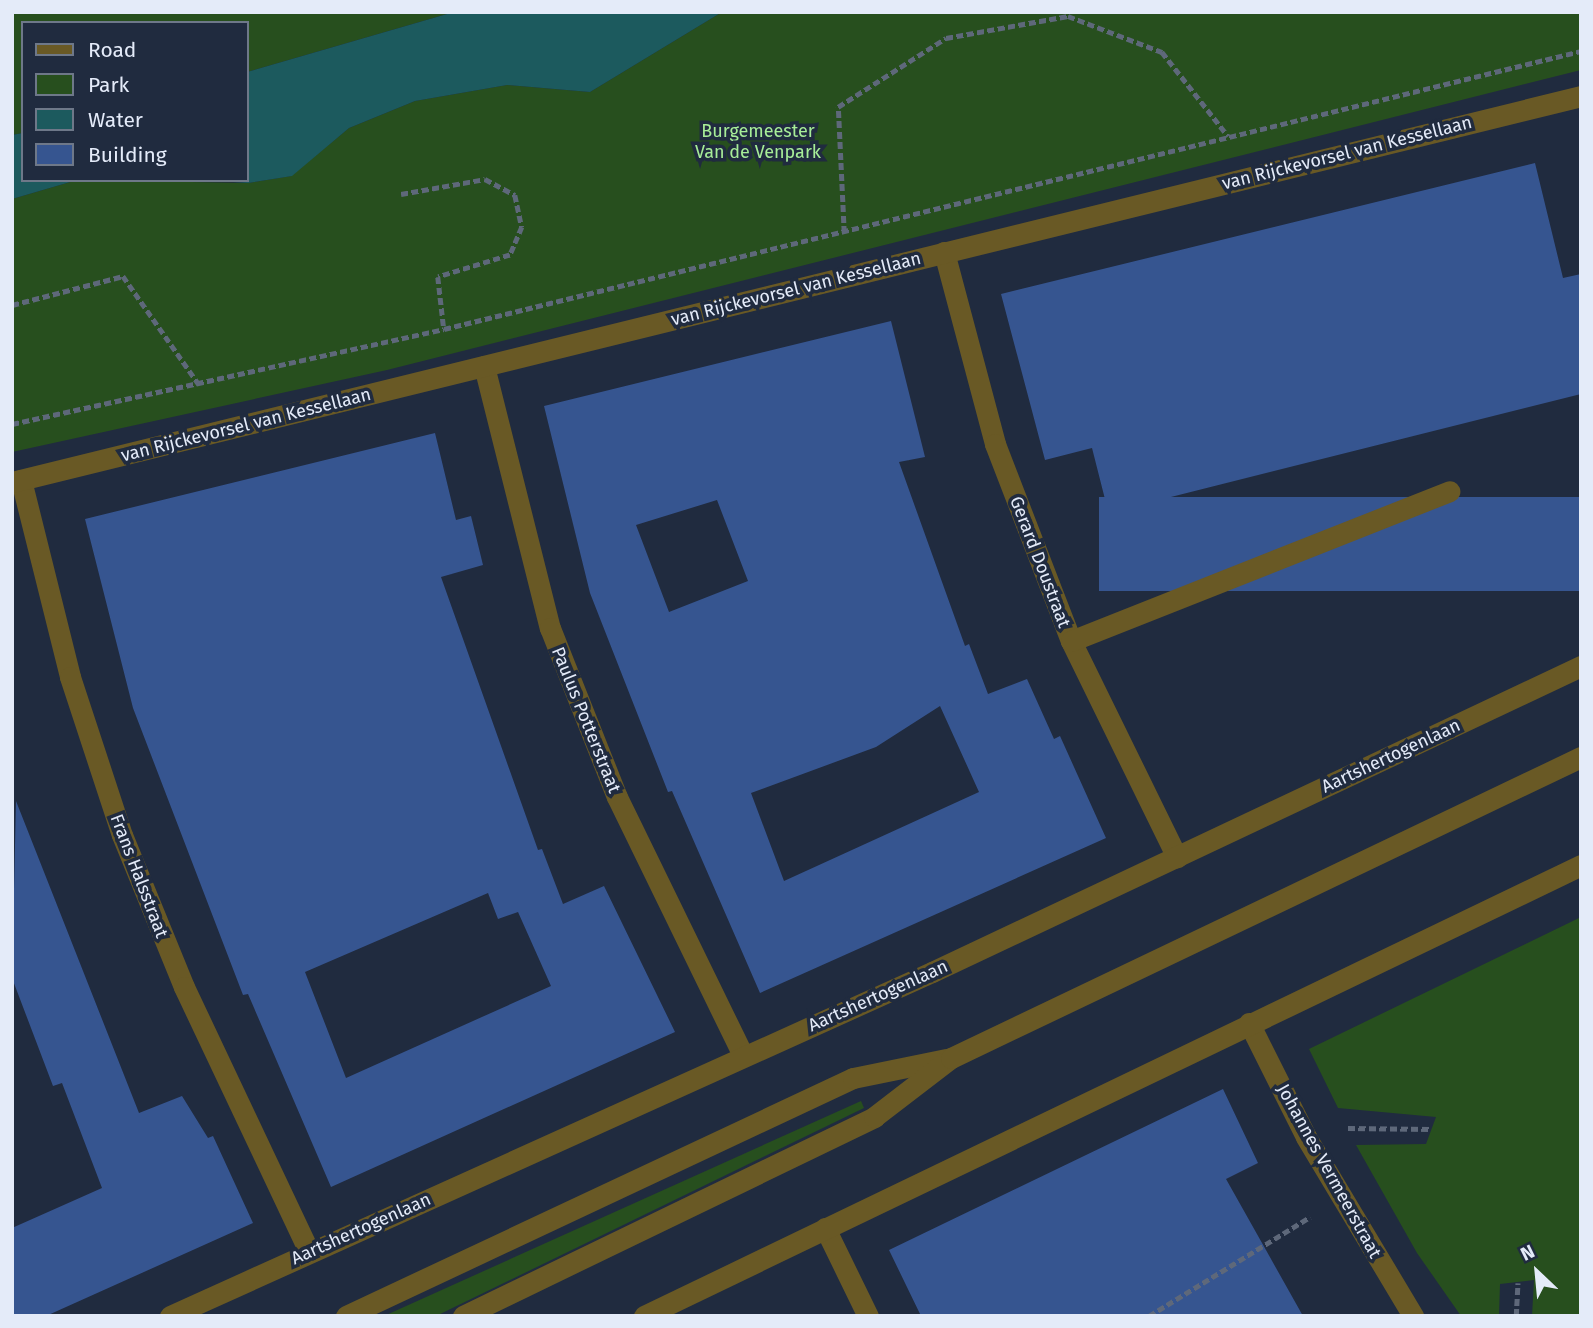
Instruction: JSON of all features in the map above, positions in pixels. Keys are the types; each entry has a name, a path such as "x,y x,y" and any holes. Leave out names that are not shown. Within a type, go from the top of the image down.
{"street":[{"name":"van Rijckevorsel van Kessellaan","path":"16,481 1581,96"},
{"name":"Gerard Doustraat","path":"944,253 995,444 1071,641 1177,857"},
{"name":"Paulus Potterstraat","path":"484,366 550,628 617,797 743,1055"},
{"name":"Frans Halsstraat","path":"16,481 70,677 121,835 184,987 309,1252"},
{"path":"1071,641 1449,491"},
{"name":"Aartshertogenlaan","path":"170,1316 210,1306 309,1252 1177,857 1581,666"},
{"path":"463,1316 874,1117 951,1058 1581,757"},
{"path":"644,1316 1581,865"},
{"name":"Johannes Vermeerstraat","path":"1249,1023 1340,1198 1413,1316"},
{"path":"346,1316 853,1078 951,1058"},
{"path":"825,1228 868,1316"}],"path":[{"path":"844,233 838,107 946,38 1068,16 1162,52 1228,136"},
{"path":"12,424 200,386 444,329 1581,51"},
{"path":"401,194 485,178 515,195 522,227 510,255 438,277 444,329"},
{"path":"12,305 123,276 200,386"},
{"path":"1306,1137 1343,1128 1431,1129"},
{"path":"1149,1316 1340,1198"},
{"path":"1516,1316 1518,1283"}],"green space":[{"path":"12,12 454,12 248,72 248,21 21,21 21,133 12,135"},
{"name":"Burgemeester Van de Venpark","path":"722,12 1581,12 1581,70 387,370 12,452 12,199 70,182 248,183 291,176 349,128 415,101 507,85 590,92"},
{"path":"1581,917 1581,1316 1532,1316 1534,1280 1500,1284 1499,1316 1461,1316 1417,1253 1356,1145 1426,1144 1436,1117 1338,1108 1309,1049"},
{"path":"861,1101 864,1108 436,1316 384,1316"}],"water":[{"path":"454,12 722,12 590,92 507,85 415,101 349,128 292,176 248,183 233,182 248,182 248,72"},
{"path":"21,133 21,182 70,182 12,199 12,135"}],"building":[{"path":"1535,163 1563,278 1581,274 1581,394 1159,500 1176,566 1125,578 1092,448 1045,460 1001,294"},
{"path":"891,321 925,457 899,462 965,646 969,644 988,694 1027,679 1054,739 1060,736 1106,838 760,993 672,791 668,792 590,593 544,406","holes":["717,500 748,581 669,612 636,525","940,706 979,792 784,881 751,793 876,747"]},
{"path":"435,433 456,520 471,516 483,565 441,577 538,850 542,849 563,904 604,886 675,1032 331,1187 248,994 243,995 133,708 85,519","holes":["488,893 498,919 518,912 551,986 346,1078 305,972"]},
{"path":"1099,497 1581,497 1581,591 1099,591"},
{"path":"16,801 139,1113 182,1096 208,1138 213,1136 253,1223 46,1316 12,1316 12,1228 102,1188 62,1083 53,1086 12,978"},
{"path":"1223,1089 1258,1163 1226,1179 1303,1316 921,1316 889,1250"}]}
